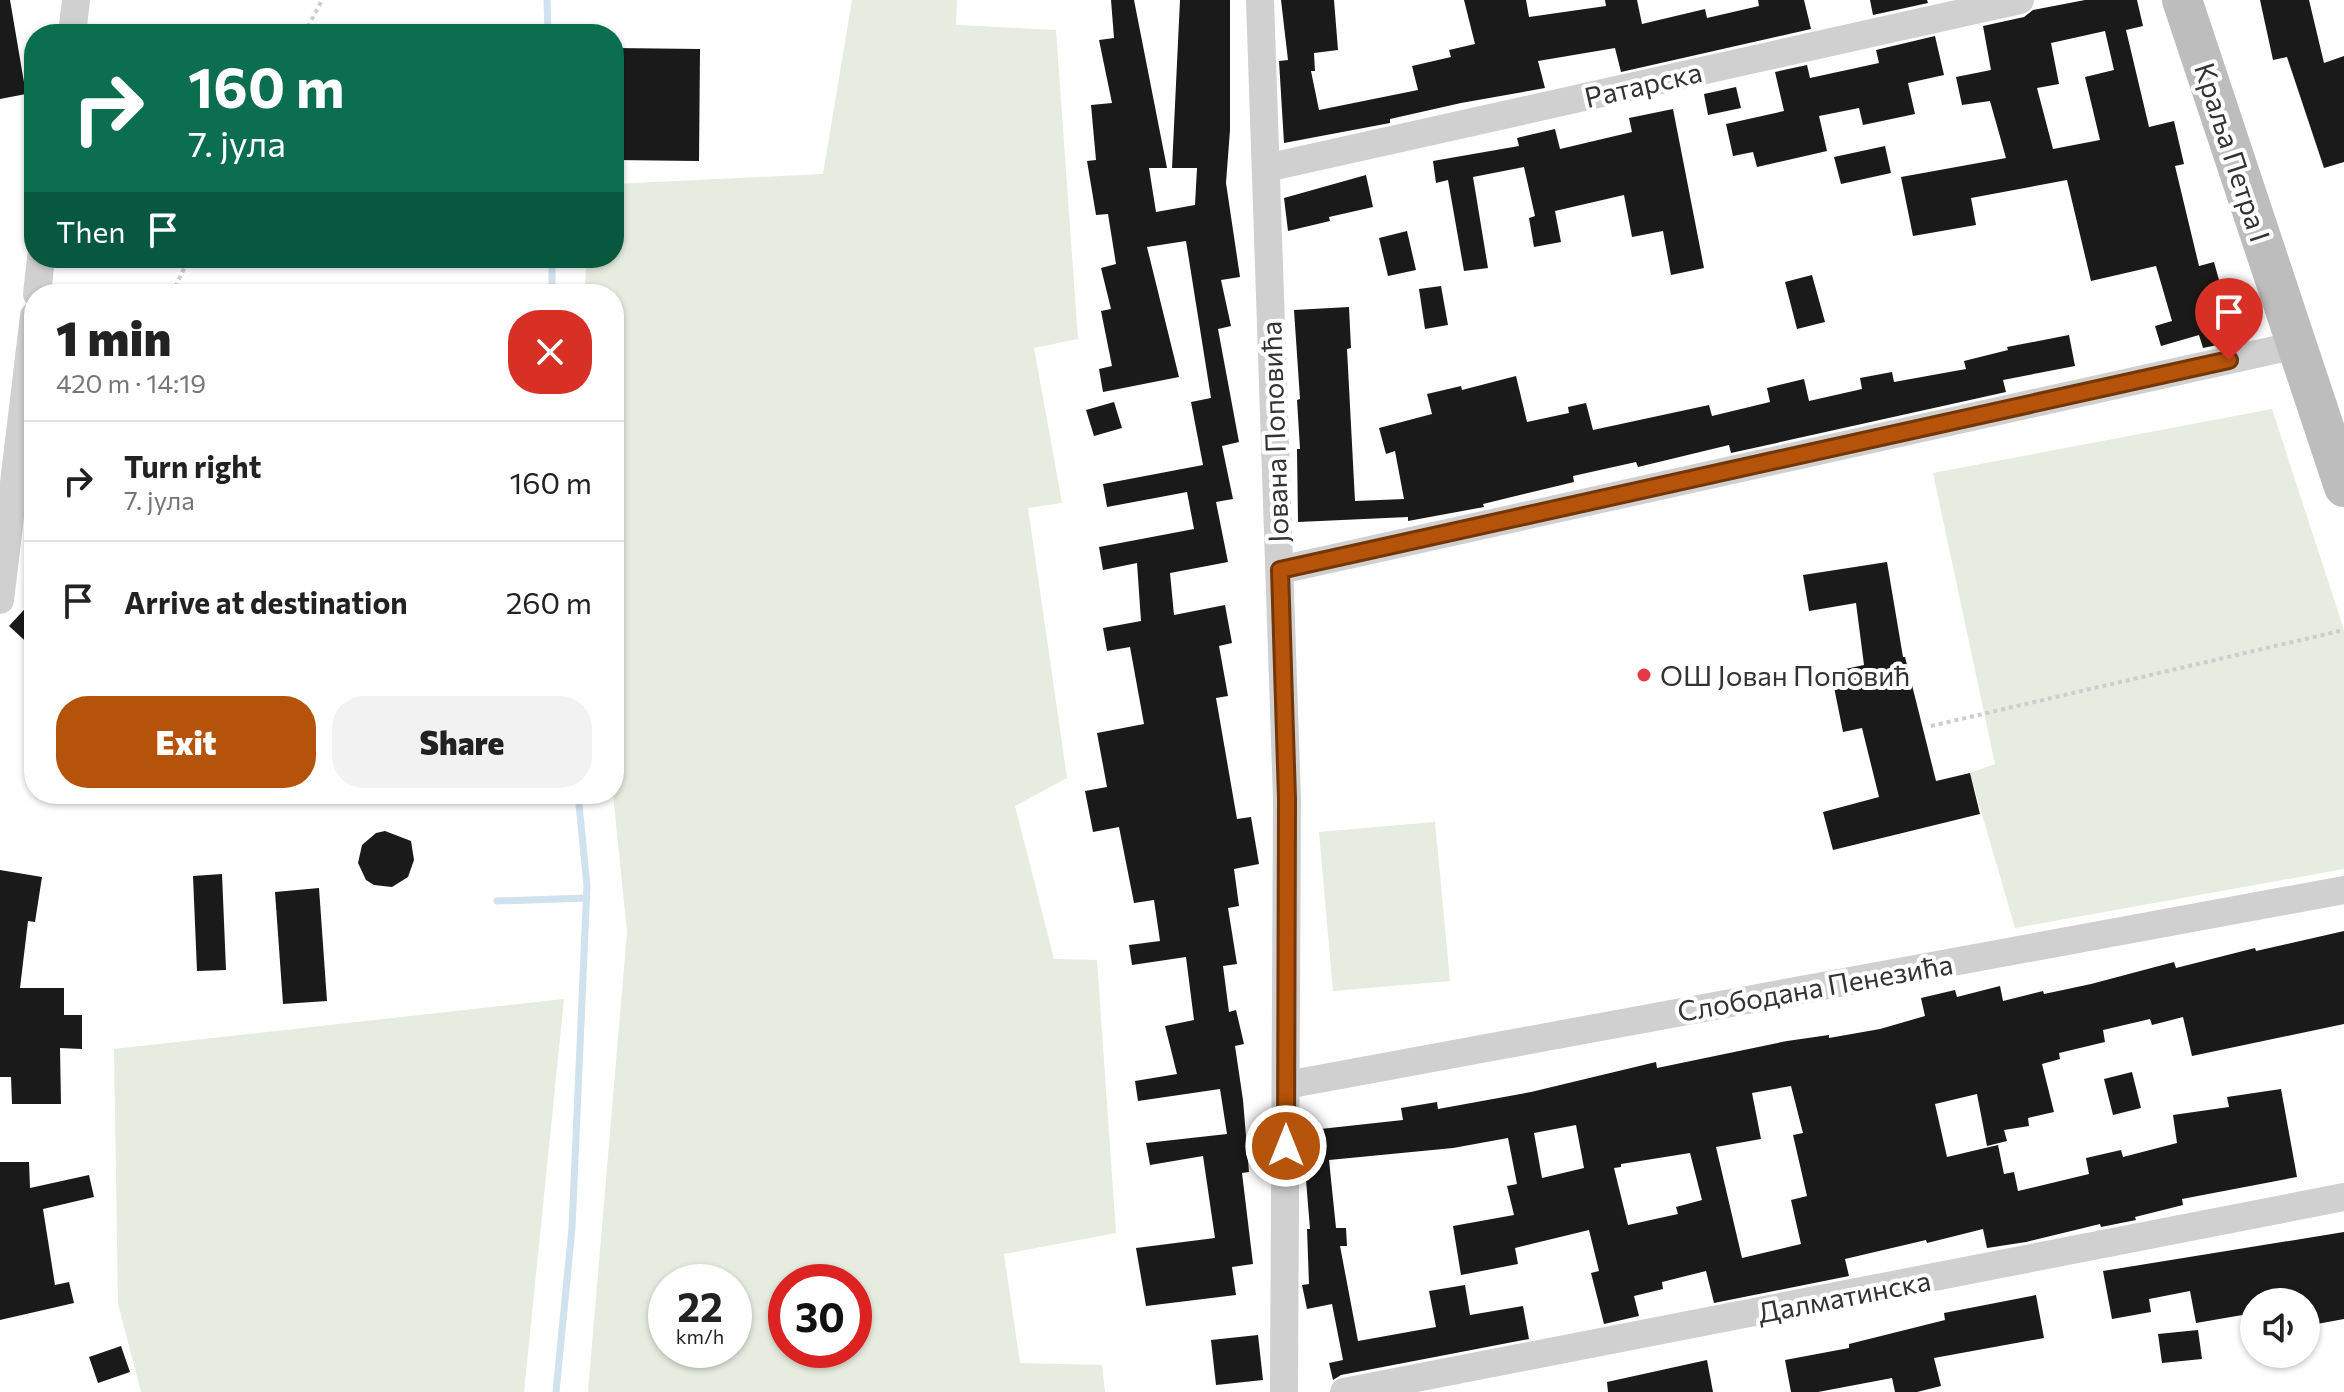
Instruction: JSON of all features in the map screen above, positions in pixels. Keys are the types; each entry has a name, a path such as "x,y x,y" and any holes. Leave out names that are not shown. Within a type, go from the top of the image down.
{"main road":[{"name":"Краља Петра I","path":"2182,0 2344,487"}],"street":[{"path":"73,24 76,0"},
{"name":"Јована Поповића","path":"1260,0 1287,799 1284,1392"},
{"name":"Ратарска","path":"1266,168 2020,0"},
{"path":"1280,570 2297,345"},
{"path":"0,600 24,400"},
{"name":"Слободана Пенезића","path":"1286,1085 2344,890"},
{"name":"Далматинска","path":"1344,1392 2344,1197"}],"path":[{"path":"309,24 322,0"},
{"path":"1931,726 2344,630"}],"shaded area":[{"path":"852,0 957,0 956,25 1056,30 1078,339 1034,348 1062,503 1028,508 1067,778 1015,806 1054,959 1097,960 1116,1233 1004,1254 1020,1363 1102,1365 1105,1392 588,1392 627,932 614,804 624,804 624,284 585,284 586,268 624,268 624,184 823,174"},
{"path":"2272,409 2344,630 2344,869 2015,928 1970,773 1995,764 1933,473"},
{"path":"1435,822 1450,981 1333,991 1319,832"},
{"path":"564,999 524,1392 141,1392 118,1304 114,1049"}],"building":[{"path":"0,0 10,0 24,94 0,99"},
{"path":"1111,0 1134,0 1167,168 1149,168 1156,212 1195,205 1197,168 1172,168 1180,0 1230,0 1230,130 1226,183 1240,277 1221,280 1231,326 1218,329 1239,442 1222,446 1233,499 1216,502 1228,562 1170,573 1174,615 1225,605 1232,643 1219,646 1228,696 1216,698 1237,819 1251,817 1259,864 1234,869 1239,906 1228,908 1237,964 1223,966 1229,1012 1236,1010 1244,1044 1235,1046 1249,1172 1242,1173 1253,1264 1232,1267 1236,1295 1146,1306 1136,1248 1215,1238 1203,1156 1150,1165 1146,1143 1227,1134 1220,1089 1138,1101 1135,1081 1177,1074 1165,1026 1194,1020 1186,957 1132,965 1129,945 1160,941 1154,900 1134,903 1119,827 1093,832 1085,791 1107,787 1097,733 1144,724 1130,647 1107,651 1103,628 1141,621 1137,563 1103,570 1099,547 1194,529 1187,492 1107,507 1103,484 1203,465 1191,402 1211,398 1186,241 1147,247 1179,377 1103,392 1099,369 1112,366 1101,311 1111,309 1101,268 1116,264 1108,214 1096,215 1087,161 1096,160 1091,105 1112,103 1099,40 1114,38"},
{"path":"1281,0 1334,0 1338,50 1314,53 1315,71 1311,71 1319,110 1418,90 1412,66 1451,57 1449,50 1475,44 1464,0 1526,0 1529,17 1606,6 1605,0 1637,0 1642,24 1705,9 1707,18 1759,6 1758,0 1804,0 1811,29 1621,72 1615,48 1538,61 1545,88 1461,103 1390,119 1390,123 1284,143 1279,61 1288,60"},
{"path":"1870,0 1927,0 1928,3 1873,15"},
{"path":"2085,0 2137,0 2143,26 2126,30 2149,127 2174,121 2184,164 2175,166 2199,266 2214,262 2236,341 2203,348 2199,335 2161,346 2155,326 2172,321 2156,266 2091,281 2067,180 1971,198 1976,225 1913,236 1901,177 2006,158 1990,101 1962,105 1956,77 1991,70 1983,26 2024,17 2033,10","holes":["2105,31 2114,70 2085,77 2100,140 2053,149 2037,88 2059,84 2051,43"]},
{"path":"2260,0 2309,0 2324,63 2344,56 2344,162 2324,168 2287,57 2273,60"},
{"path":"1935,36 1944,75 1908,83 1915,114 1863,125 1859,108 1819,116 1827,151 1757,167 1753,152 1733,156 1726,124 1784,111 1775,72 1807,65 1810,78 1879,63 1876,50"},
{"path":"624,48 700,49 699,161 624,160"},
{"path":"1736,87 1741,108 1708,115 1704,94"},
{"path":"1673,109 1704,268 1671,275 1663,231 1632,237 1624,195 1555,211 1561,242 1534,247 1529,218 1535,216 1524,167 1473,177 1488,268 1464,271 1448,180 1436,183 1433,161 1519,146 1517,138 1555,129 1560,149 1632,132 1629,118"},
{"path":"1885,146 1891,173 1841,184 1834,157"},
{"path":"1366,175 1373,207 1288,231 1284,198"},
{"path":"1407,231 1416,270 1388,276 1379,238"},
{"path":"1812,275 1825,322 1797,329 1785,282"},
{"path":"1441,286 1448,325 1425,329 1419,289"},
{"path":"1349,307 1351,348 1347,349 1355,501 1404,499 1395,451 1386,454 1379,428 1432,414 1427,394 1461,386 1462,390 1516,376 1527,422 1569,413 1568,407 1586,403 1593,430 1709,405 1712,416 1770,402 1767,388 1804,379 1809,401 1862,389 1860,378 1892,372 1894,382 1966,369 1964,361 2008,350 2007,347 2069,335 2075,366 2003,380 2006,392 1731,453 1729,445 1638,467 1636,462 1573,476 1574,482 1483,504 1484,507 1408,521 1408,517 1298,522 1297,449 1300,449 1297,400 1300,399 1294,310"},
{"path":"1114,402 1122,428 1094,436 1086,410"},
{"path":"1887,562 1903,657 1936,781 1970,773 1980,814 1833,850 1823,812 1879,797 1862,728 1843,732 1831,672 1864,665 1856,603 1809,611 1803,575"},
{"path":"24,610 24,640 9,626"},
{"path":"385,831 411,841 414,860 408,877 392,887 374,885 366,880 358,863 362,845 376,833"},
{"path":"0,870 42,877 35,922 28,921 20,988 64,988 64,1015 82,1015 82,1049 60,1048 61,1104 12,1104 11,1077 0,1077"},
{"path":"222,874 226,970 197,971 193,876"},
{"path":"319,888 327,1001 283,1004 275,892"},
{"path":"2344,931 2344,1024 2192,1056 2183,1017 2152,1025 2150,1019 2103,1030 2105,1042 2059,1053 2060,1059 2042,1064 2054,1112 2028,1118 2029,1126 2004,1130 2007,1141 1987,1146 1977,1094 1935,1104 1947,1157 1998,1145 2004,1174 2014,1172 2018,1191 2089,1174 2086,1158 2121,1150 2123,1157 2177,1143 2173,1115 2229,1107 2227,1097 2281,1089 2297,1177 2182,1199 2183,1205 2135,1217 2136,1220 2101,1227 2100,1224 2026,1242 1987,1248 1983,1229 1927,1243 1926,1240 1845,1259 1849,1276 1714,1303 1706,1271 1662,1282 1663,1289 1634,1296 1639,1316 1604,1324 1591,1273 1599,1271 1589,1230 1515,1248 1518,1264 1461,1275 1453,1226 1514,1215 1507,1186 1517,1184 1508,1138 1453,1148 1329,1160 1336,1228 1346,1228 1347,1246 1340,1246 1358,1341 1436,1327 1429,1291 1465,1285 1470,1315 1523,1306 1529,1339 1341,1375 1333,1380 1329,1363 1343,1360 1332,1304 1307,1309 1302,1285 1309,1284 1307,1229 1310,1229 1302,1131 1403,1120 1401,1108 1437,1102 1438,1109 1531,1092 1656,1062 1657,1068 1787,1041 1880,1029 1925,1016 1921,998 1955,990 1957,997 2000,986 2003,1001 2091,984 2174,962 2176,968 2255,948 2256,951","holes":["1791,1086 1803,1133 1793,1135 1807,1196 1791,1200 1801,1244 1742,1258 1716,1147 1761,1139 1752,1093","1576,1125 1584,1168 1542,1178 1534,1133","1690,1153 1702,1200 1676,1207 1678,1214 1628,1225 1614,1168 1621,1167 1621,1164"]},
{"path":"2132,1072 2141,1108 2113,1115 2104,1079"},
{"path":"0,1162 29,1162 30,1188 89,1175 94,1197 43,1209 55,1285 69,1282 74,1303 0,1320"},
{"path":"2344,1232 2344,1319 2320,1323 2320,1288 2240,1288 2240,1315 2196,1323 2190,1291 2149,1299 2151,1312 2112,1319 2103,1271"},
{"path":"2036,1295 2044,1338 1934,1358 1941,1386 1917,1392 1895,1392 1892,1378 1818,1392 1791,1392 1785,1360 1849,1348 1849,1344 1945,1320 1944,1313"},
{"path":"2198,1330 2202,1359 2162,1363 2158,1334"},
{"path":"1258,1335 1263,1380 1216,1385 1211,1340"},
{"path":"121,1346 130,1372 98,1383 89,1357"},
{"path":"1707,1360 1713,1392 1608,1392 1607,1382"}],"waterway":[{"path":"547,0 548,24"},
{"path":"552,268 552,284"},
{"path":"556,1392 572,1228 587,886 579,804"},
{"path":"497,901 587,898"}],"place":[{"name":"ОШ Јован Поповић","path":"1644,675"}],"route":[{"path":"1286,1146 1287,799 1280,570 2229,360"}]}
